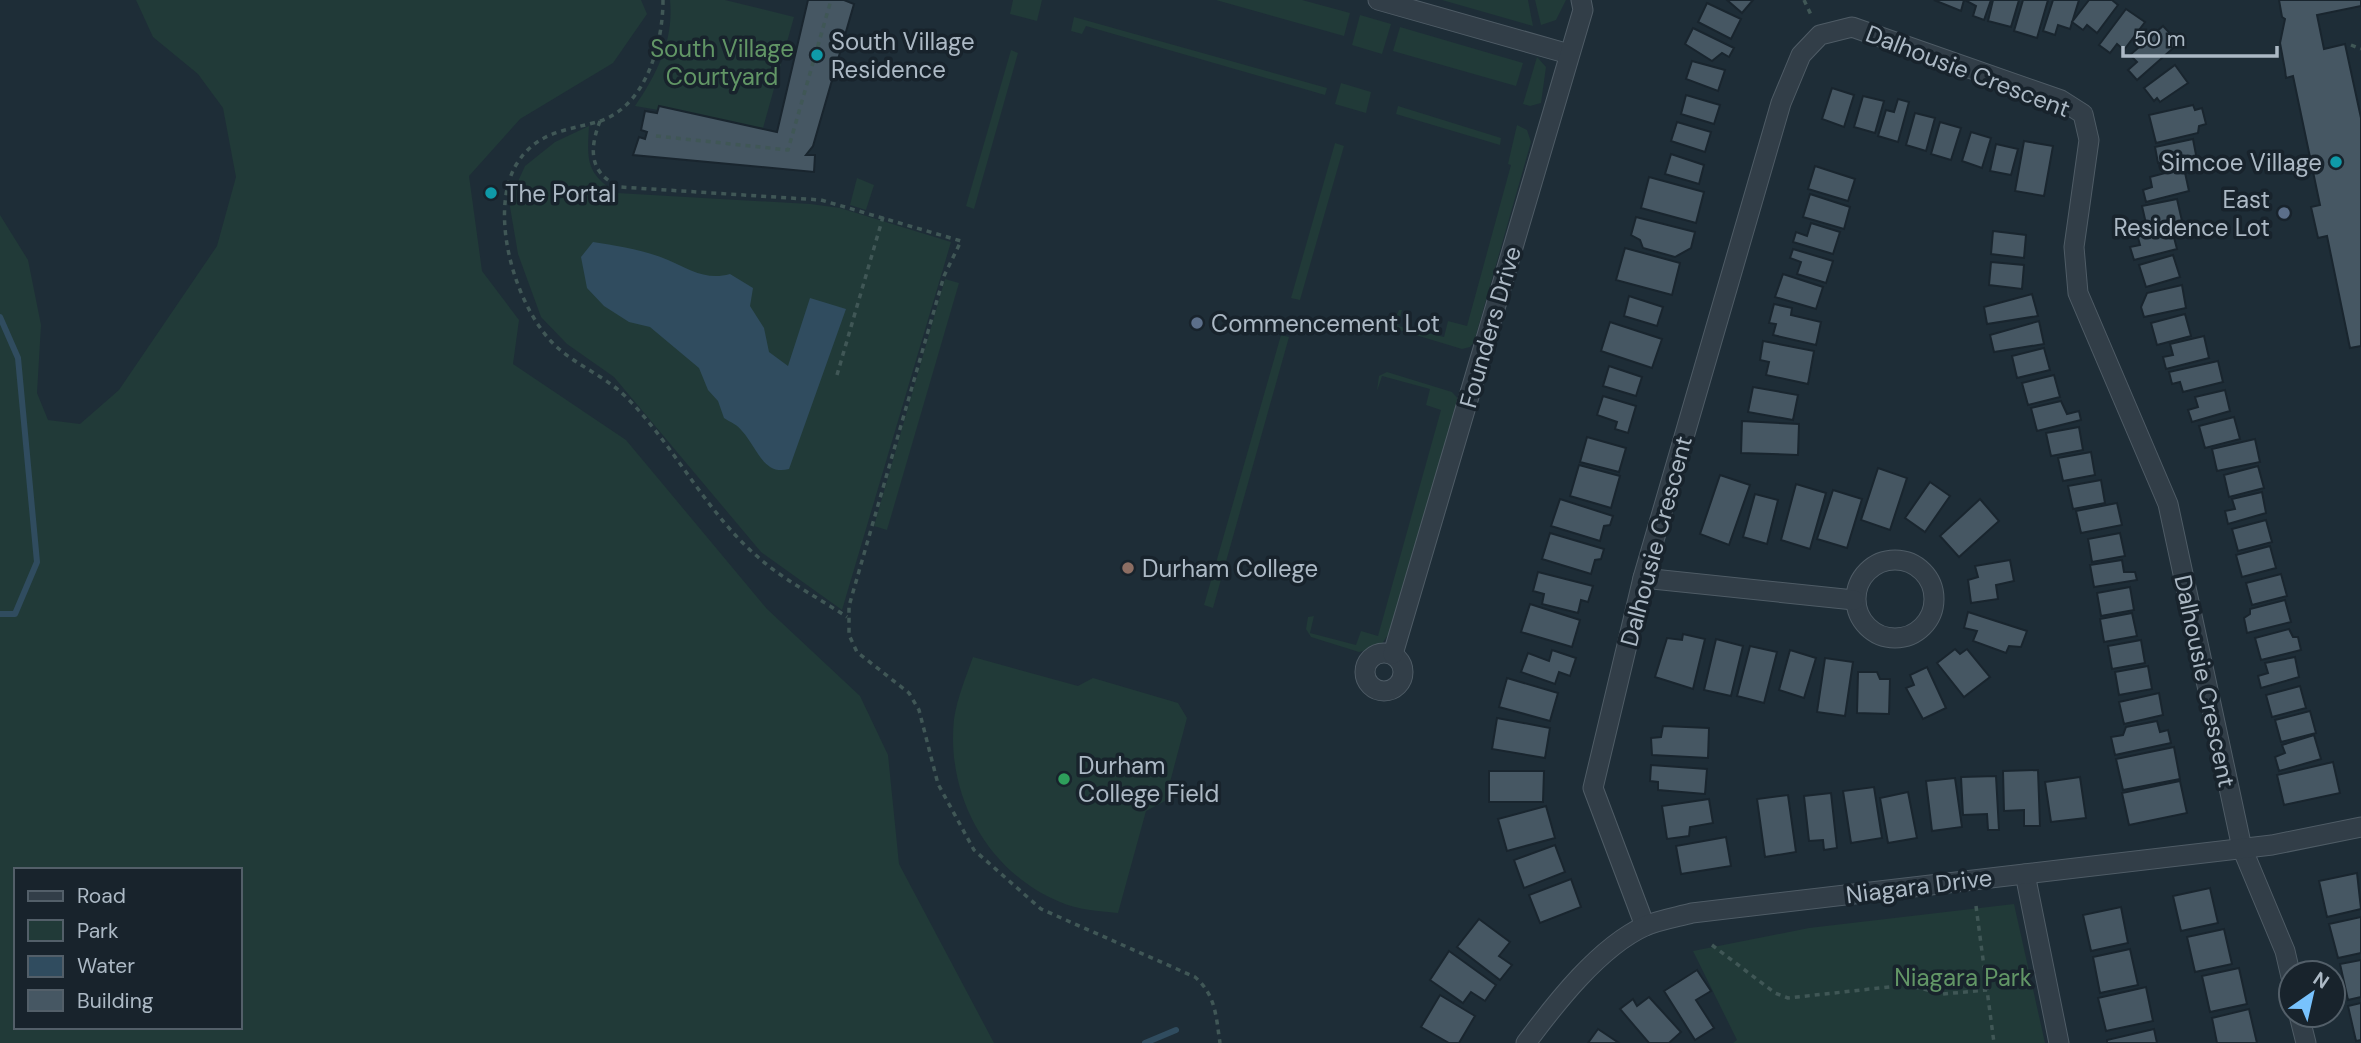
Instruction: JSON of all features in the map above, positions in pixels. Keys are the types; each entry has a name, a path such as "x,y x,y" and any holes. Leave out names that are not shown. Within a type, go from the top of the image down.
{"street":[{"path":"1378,0 1569,54"},
{"name":"Founders Drive","path":"1393,654 1583,3"},
{"name":"Dalhousie Crescent","path":"1645,926 1593,788 1643,578 1781,103 1801,55 1820,34 1852,27 2061,100 2083,114 2089,140 2074,247 2078,293 2168,504 2242,848 2287,959"},
{"path":"1895,560 1919,568 1928,577 1934,602 1924,627 1900,639 1874,634 1857,613 1854,600 1862,576 1882,562 1895,560"},
{"path":"1643,578 1854,600"},
{"name":"Niagara Drive","path":"1525,1043 1562,994 1618,943 1645,926 1692,913 2242,848 2361,827"},
{"path":"2025,874 2059,1043"}],"path":[{"path":"663,0 658,48 633,99 600,121 557,130 537,141 517,163 504,190 503,222 516,279 540,330 560,350 623,395 726,524 760,559 847,617"},
{"path":"656,136 788,150 831,0"},
{"path":"2351,45 2361,49"},
{"path":"600,121 593,145 594,166 602,176 620,187 821,200 961,241 944,276 847,617 849,635 858,652 909,693 919,710 938,784 974,850 1041,909 1195,977 1208,988 1215,1006 1220,1043"},
{"path":"837,375 883,217"},
{"path":"1976,906 1994,1043"},
{"path":"1712,945 1775,993 1788,998 1907,985 1944,993 1987,990"}],"green space":[{"path":"136,0 641,0 647,14 613,63 520,119 469,176 482,271 519,320 513,364 626,440 767,609 860,696 888,755 899,864 994,1043 0,1043 0,215 28,260 41,325 37,393 48,420 80,424 119,390 217,246 236,177 223,108 198,74 153,37"},
{"name":"South Village Courtyard","path":"670,0 725,0 794,17 763,128 635,106 662,56 671,15"},
{"path":"1013,0 1042,0 1037,21 1010,14"},
{"path":"1216,0 1302,0 1350,13 1344,36"},
{"path":"1442,0 1528,0 1533,26"},
{"path":"1535,0 1566,0 1556,20 1541,25"},
{"path":"1360,15 1391,24 1382,54 1352,45"},
{"path":"1074,17 1327,88 1325,95 1086,26 1082,34 1071,31"},
{"path":"1400,27 1523,63 1516,86 1393,51"},
{"path":"1011,50 1018,53 974,209 966,206"},
{"path":"1537,57 1546,67 1541,103 1530,106 1523,104"},
{"path":"1341,83 1371,92 1366,113 1335,104"},
{"path":"1398,106 1501,138 1500,145 1396,114"},
{"path":"1517,125 1527,130 1531,142 1474,342 1470,347 1462,349 1396,329 1394,321 1399,310 1402,310 1398,326 1444,337 1448,321 1467,326 1511,165 1508,164"},
{"path":"589,126 588,148 591,165 599,179 617,193 840,208 951,242 842,610 761,552 614,377 567,344 541,317 518,254 509,201 525,166 555,142"},
{"path":"1335,143 1344,146 1300,300 1291,298"},
{"path":"857,178 874,185 866,210 850,205"},
{"path":"945,279 959,283 887,530 874,526"},
{"path":"1281,335 1289,337 1213,608 1204,605"},
{"path":"1387,372 1452,392 1459,400 1391,630 1380,647 1359,652 1311,637 1306,629 1308,617 1314,616 1310,633 1356,645 1361,631 1378,636 1441,410 1426,405 1430,389 1382,376 1377,391 1379,376"},
{"name":"Durham College Field","path":"973,657 1078,686 1093,678 1178,703 1187,718 1165,801 1146,811 1118,913 1074,907 1034,889 992,851 977,828 957,775 953,747 955,711"},
{"name":"Niagara Park","path":"2014,904 2045,1043 1733,1043 1737,1040 1693,951 1809,928"}],"water":[{"path":"593,242 650,254 705,275 730,274 753,288 750,306 764,328 769,352 788,366 810,298 846,309 789,469 780,470 767,464 740,429 724,418 718,401 708,390 699,368 650,327 629,322 604,306 587,288 581,257"}],"building":[{"name":"South Village Residence","path":"808,0 844,0 854,4 813,146 806,155 815,155 814,172 633,155 639,137 645,139 647,132 641,130 645,111 657,113 659,106 777,132"},
{"path":"1727,0 1753,0 1742,13"},
{"path":"1934,0 1964,0 1961,11"},
{"path":"1965,0 1991,0 1984,20 1973,16 1976,6"},
{"path":"1993,0 2019,0 2011,27 1988,21"},
{"path":"2023,0 2048,0 2037,38 2014,31"},
{"path":"2053,0 2079,0 2070,29 2058,25 2055,35 2043,31"},
{"path":"2089,0 2112,0 2118,5 2097,33 2087,25 2083,30 2072,22"},
{"name":"Simcoe Village","path":"2279,0 2361,0 2361,6 2317,15 2324,49 2345,44 2361,118 2361,346 2350,348 2327,236 2318,238 2311,207 2320,205 2293,76 2286,78 2280,43 2285,19 2282,17"},
{"path":"1707,3 1741,19 1731,39 1698,22"},
{"path":"2126,9 2145,22 2124,50 2117,44 2110,53 2099,45"},
{"path":"2163,26 2179,43 2137,80 2128,70 2137,62 2130,55"},
{"path":"1693,28 1734,48 1729,57 1722,53 1712,61 1685,44"},
{"path":"1692,61 1725,70 1718,91 1686,79"},
{"path":"2175,65 2188,83 2160,102 2157,98 2154,101 2144,88"},
{"path":"1832,88 1854,95 1844,127 1822,119"},
{"path":"1686,95 1720,105 1714,124 1681,114"},
{"path":"1863,96 1884,101 1875,133 1854,127"},
{"path":"1898,99 1909,102 1898,142 1878,136 1886,110 1894,112"},
{"path":"2193,105 2195,110 2202,108 2206,124 2199,126 2198,133 2156,143 2149,115"},
{"path":"1915,113 1935,118 1926,151 1906,145"},
{"path":"1677,122 1711,132 1705,152 1671,141"},
{"path":"1940,122 1961,128 1951,160 1931,154"},
{"path":"1971,132 1991,138 1982,168 1962,161"},
{"path":"2193,139 2197,160 2164,167 2163,162 2158,163 2155,147"},
{"path":"2024,141 2053,146 2044,196 2015,191"},
{"path":"1996,144 2018,149 2011,175 1990,171"},
{"path":"1671,154 1704,165 1699,184 1665,174"},
{"path":"1815,166 1855,179 1848,201 1808,189"},
{"path":"2184,168 2189,191 2146,202 2143,190 2152,187 2150,177"},
{"path":"1649,177 1704,192 1696,223 1641,208"},
{"path":"1810,194 1850,207 1844,229 1803,217"},
{"path":"2177,199 2182,221 2147,228 2142,206"},
{"path":"1636,217 1695,232 1691,248 1675,257 1643,248 1640,240 1631,235"},
{"path":"1811,223 1840,232 1833,254 1793,242 1796,232 1807,236"},
{"path":"2171,226 2177,249 2134,260 2130,247 2140,245 2137,234"},
{"path":"1993,231 2026,235 2024,258 1991,254"},
{"path":"1625,248 1680,263 1672,295 1616,280"},
{"path":"1793,249 1833,261 1826,283 1797,274 1801,262 1790,258"},
{"path":"2173,255 2180,277 2146,287 2139,265"},
{"path":"1991,262 2024,265 2022,289 1989,285"},
{"path":"1783,274 1823,287 1816,309 1775,297"},
{"path":"2182,285 2186,308 2144,317 2141,307 2147,293"},
{"path":"2032,294 2038,316 1987,324 1984,307"},
{"path":"1629,296 1663,307 1657,326 1624,316"},
{"path":"1774,304 1792,308 1791,315 1821,322 1816,345 1773,335 1776,324 1769,323"},
{"path":"2185,314 2191,336 2157,345 2151,323"},
{"path":"2039,321 2044,344 1994,352 1990,335"},
{"path":"1610,322 1662,339 1652,368 1601,351"},
{"path":"2204,336 2209,358 2166,369 2163,357 2173,355 2170,344"},
{"path":"1763,341 1814,351 1808,384 1766,375 1769,362 1760,360"},
{"path":"2044,348 2050,370 2017,378 2012,356"},
{"path":"2218,361 2223,382 2183,392 2180,382 2172,384 2169,372"},
{"path":"1609,366 1642,377 1636,396 1603,386"},
{"path":"2054,375 2060,397 2028,405 2022,383"},
{"path":"1753,387 1798,395 1793,420 1748,412"},
{"path":"2225,390 2230,411 2192,422 2188,410 2198,407 2195,397"},
{"path":"1603,396 1636,406 1628,433 1615,429 1617,422 1597,415"},
{"path":"2061,401 2067,414 2079,411 2081,420 2037,431 2031,408"},
{"path":"2234,417 2240,439 2205,448 2199,426"},
{"path":"1742,421 1799,424 1798,455 1741,453"},
{"path":"2079,427 2083,450 2051,456 2046,433"},
{"path":"1587,437 1626,448 1619,472 1580,462"},
{"path":"2255,439 2260,462 2217,471 2212,449"},
{"path":"2091,452 2095,475 2063,481 2058,458"},
{"path":"1579,465 1620,476 1611,508 1570,496"},
{"path":"2258,466 2264,488 2229,497 2224,475"},
{"path":"1878,468 1907,478 1890,530 1861,520"},
{"path":"1720,475 1750,485 1729,545 1700,534"},
{"path":"2101,480 2105,503 2073,509 2068,486"},
{"path":"1930,482 1950,496 1925,532 1905,518"},
{"path":"1796,484 1826,493 1810,549 1781,540"},
{"path":"1833,490 1862,499 1847,548 1817,539"},
{"path":"2262,492 2266,513 2228,524 2225,511 2235,509 2232,499"},
{"path":"1755,494 1778,500 1767,544 1743,537"},
{"path":"1560,499 1613,516 1610,525 1604,526 1600,541 1551,526"},
{"path":"1980,499 1999,521 1959,557 1940,536"},
{"path":"2117,503 2122,525 2081,533 2076,511"},
{"path":"2266,520 2272,542 2238,551 2232,529"},
{"path":"1550,533 1604,549 1601,559 1595,560 1591,574 1542,559"},
{"path":"2120,533 2125,556 2092,562 2088,539"},
{"path":"2270,546 2276,568 2242,577 2236,555"},
{"path":"2010,560 2014,581 1996,585 1998,599 1971,603 1968,580 1978,577 1975,566"},
{"path":"2122,560 2124,572 2135,572 2137,580 2094,587 2090,565"},
{"path":"1538,572 1593,586 1588,602 1581,600 1578,613 1542,604 1544,594 1533,591"},
{"path":"2281,574 2287,596 2252,605 2246,583"},
{"path":"2130,587 2134,610 2101,616 2097,593"},
{"path":"2285,600 2291,622 2247,633 2244,618 2250,614 2250,609"},
{"path":"1530,604 1580,620 1572,647 1521,632"},
{"path":"1968,612 2027,631 2021,647 2009,646 2006,653 1973,641 1977,631 1964,628"},
{"path":"2132,613 2137,636 2104,642 2100,619"},
{"path":"2289,629 2293,637 2298,637 2301,650 2261,660 2255,638"},
{"path":"1683,634 1705,639 1693,689 1655,677 1667,638 1682,640"},
{"path":"1716,639 1743,646 1731,696 1704,690"},
{"path":"2141,640 2145,663 2112,669 2108,646"},
{"path":"1750,646 1777,652 1764,703 1737,696"},
{"path":"1955,649 1960,654 1967,649 1990,677 1964,697 1937,663"},
{"path":"1552,650 1576,658 1570,676 1559,672 1555,684 1521,672 1528,653 1549,661"},
{"path":"1790,650 1816,658 1804,698 1779,690"},
{"path":"2295,657 2299,677 2261,688 2258,676 2268,673 2265,663"},
{"path":"1825,658 1853,662 1845,716 1817,712"},
{"path":"2148,666 2152,689 2119,695 2115,672"},
{"path":"1927,667 1946,708 1923,719 1906,688 1914,685 1910,675"},
{"path":"1858,672 1877,672 1880,679 1890,679 1889,714 1857,713"},
{"path":"1507,678 1558,693 1550,721 1499,707"},
{"path":"2300,686 2306,708 2272,717 2266,695"},
{"path":"2159,693 2163,715 2124,724 2119,702"},
{"path":"2310,711 2316,733 2281,742 2275,720"},
{"path":"1497,718 1550,728 1545,758 1492,749"},
{"path":"2157,721 2160,732 2168,730 2171,743 2115,755 2111,737 2123,735 2126,727"},
{"path":"1663,726 1709,728 1708,758 1652,755 1651,738 1661,737"},
{"path":"2314,735 2321,759 2279,771 2275,757 2285,753 2282,745"},
{"path":"2174,747 2180,779 2123,790 2116,759"},
{"path":"2333,762 2340,793 2284,805 2277,775"},
{"path":"1651,765 1707,769 1705,794 1658,790 1658,782 1650,781"},
{"path":"2038,770 2040,826 2024,826 2024,810 2004,811 2003,771"},
{"path":"1489,771 1544,771 1543,802 1489,802"},
{"path":"1996,776 1999,830 1988,830 1987,814 1963,815 1961,777"},
{"path":"2080,777 2086,818 2051,822 2045,782"},
{"path":"1955,778 1962,827 1932,831 1926,781"},
{"path":"2180,781 2187,813 2129,825 2122,793"},
{"path":"1874,787 1882,838 1851,843 1843,791"},
{"path":"1908,792 1917,838 1888,843 1880,798"},
{"path":"1831,793 1837,848 1824,850 1823,840 1809,841 1804,796"},
{"path":"1788,795 1796,852 1765,857 1757,799"},
{"path":"1709,799 1713,823 1690,827 1689,836 1667,839 1662,806"},
{"path":"1546,806 1555,838 1507,851 1498,819"},
{"path":"1726,837 1731,866 1681,874 1676,846"},
{"path":"1555,845 1565,872 1524,888 1514,860"},
{"path":"2357,873 2361,909 2327,917 2319,881"},
{"path":"1571,879 1581,907 1540,923 1529,895"},
{"path":"2210,888 2218,923 2181,931 2173,896"},
{"path":"2121,907 2128,943 2091,951 2083,915"},
{"path":"2361,917 2361,953 2338,958 2329,924"},
{"path":"1479,919 1510,942 1499,956 1512,965 1500,980 1457,947"},
{"path":"2224,929 2232,964 2195,972 2187,937"},
{"path":"2130,949 2138,985 2100,993 2093,957"},
{"path":"1449,951 1496,985 1485,1001 1471,992 1463,1003 1430,980"},
{"path":"2361,960 2361,997 2348,1000 2347,996 2347,963"},
{"path":"2239,968 2247,1004 2210,1012 2202,976"},
{"path":"1697,970 1711,991 1696,1000 1714,1028 1695,1040 1664,991"},
{"path":"2146,987 2153,1021 2106,1031 2098,998"},
{"path":"1440,995 1475,1016 1459,1043 1449,1043 1421,1027"},
{"path":"1649,997 1681,1032 1669,1043 1649,1043 1620,1009 1633,999 1637,1006"},
{"path":"2361,1003 2361,1040 2356,1041 2348,1006"},
{"path":"2249,1009 2257,1043 2217,1043 2212,1018"},
{"path":"1598,1029 1619,1043 1588,1043"},
{"path":"2154,1029 2157,1043 2107,1043 2107,1040"}],"waterway":[{"path":"0,317 18,358 37,562 15,614 0,614"},
{"path":"1145,1043 1176,1030"}],"place":[{"name":"South Village Residence","path":"817,55"},
{"name":"Simcoe Village","path":"2336,162"},
{"name":"The Portal","path":"491,193"},
{"name":"East Residence Lot","path":"2284,213"},
{"name":"Commencement Lot","path":"1197,323"},
{"name":"Durham College","path":"1128,568"},
{"name":"Durham College Field","path":"1064,779"}]}
